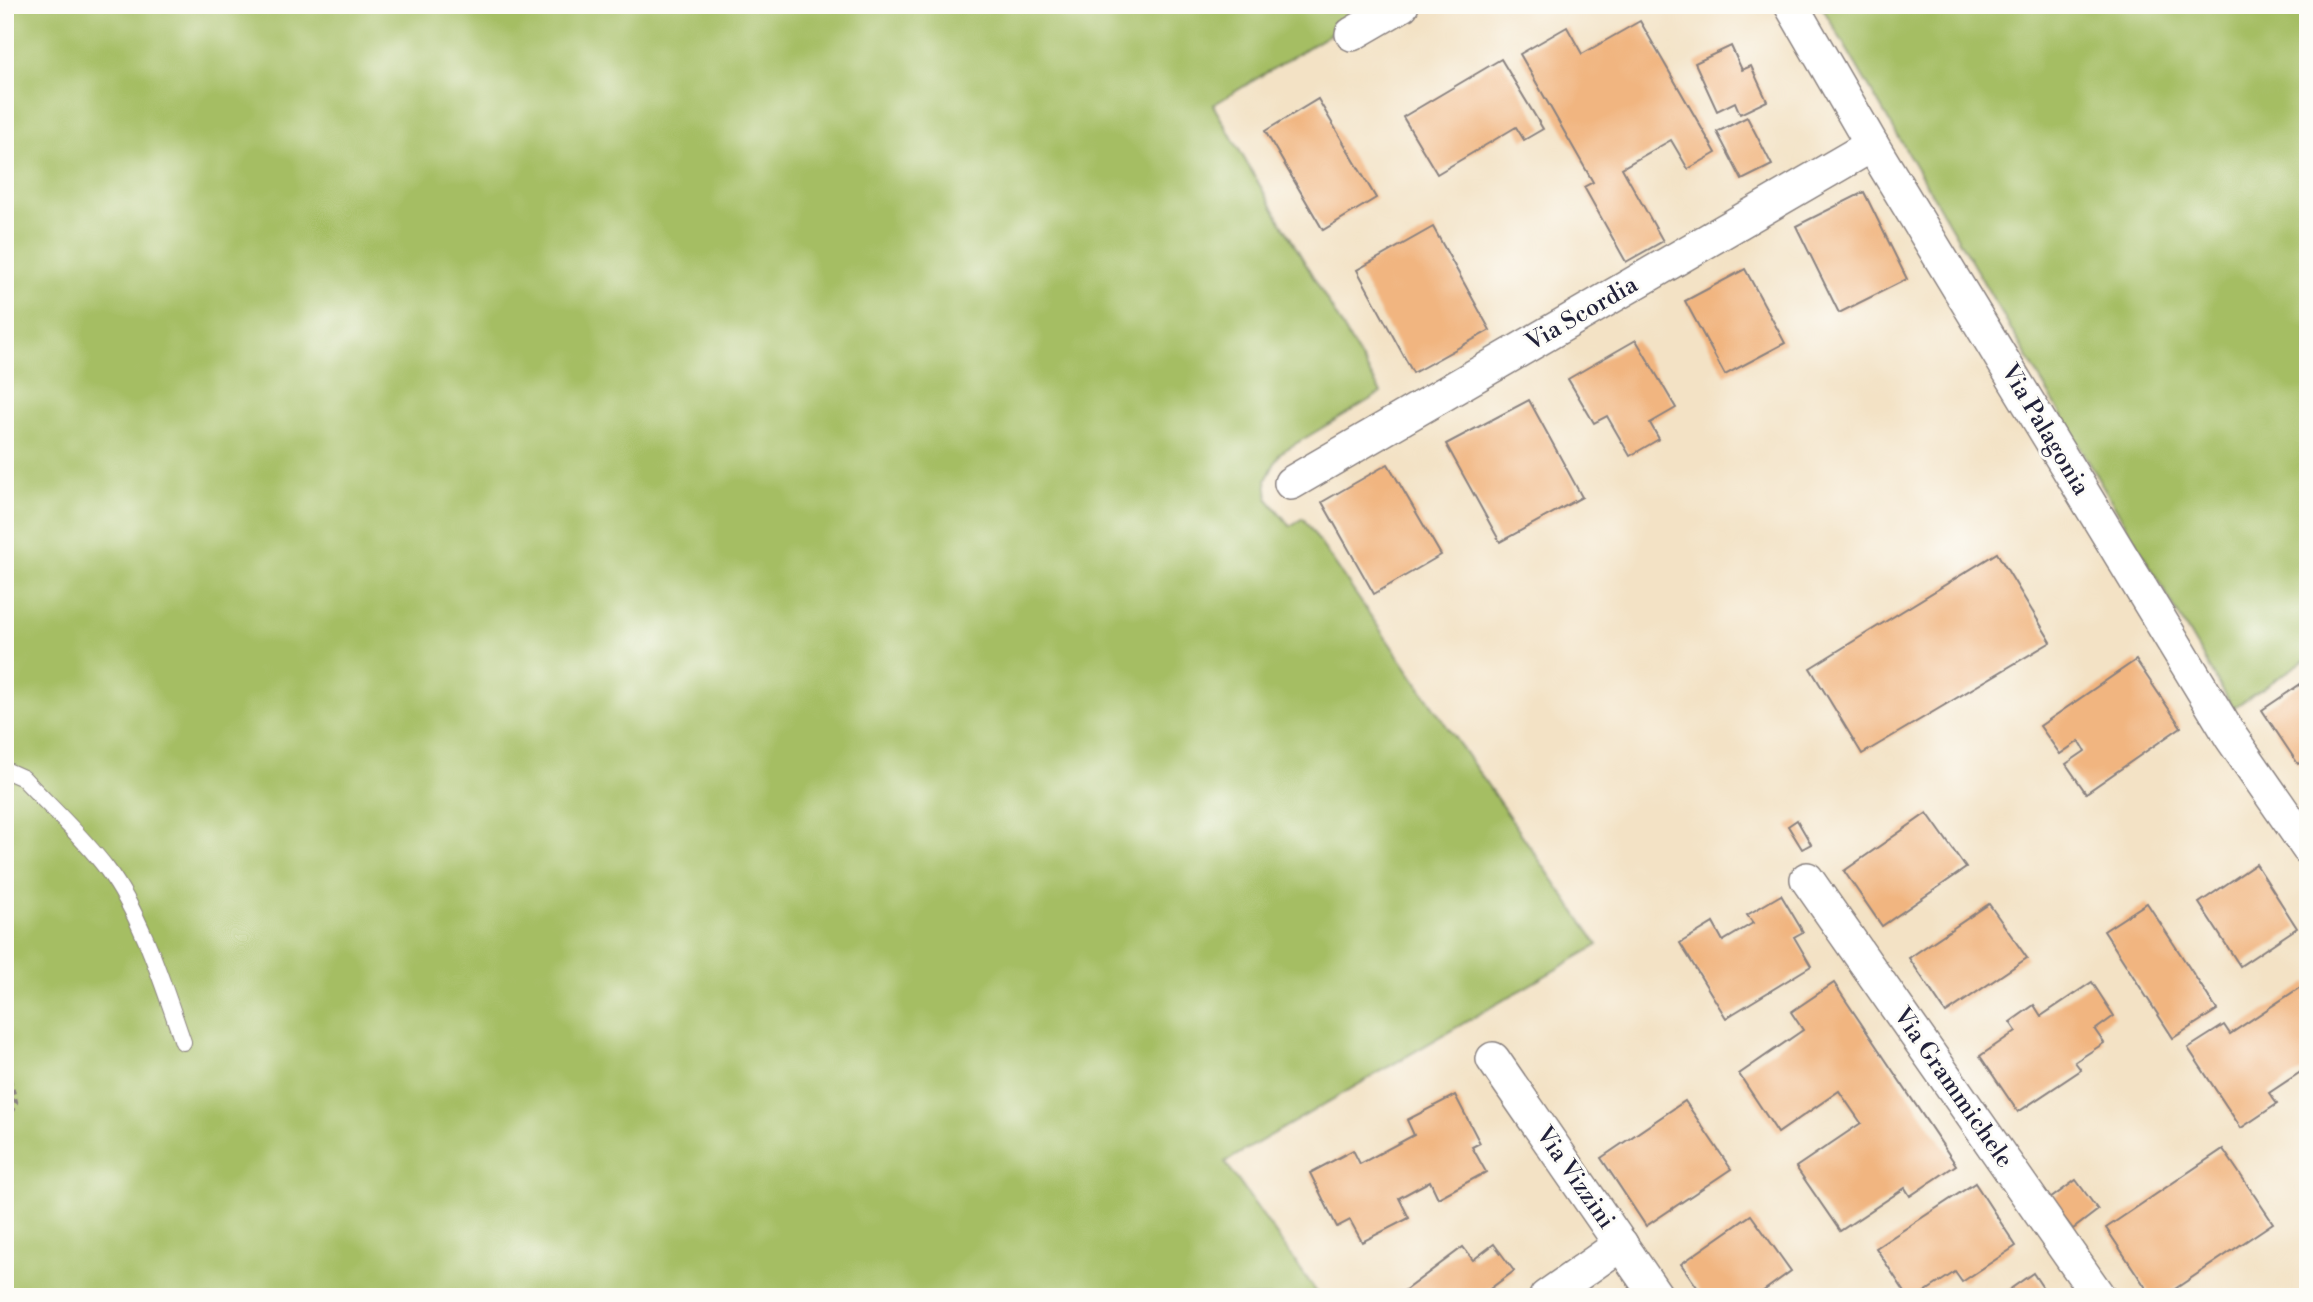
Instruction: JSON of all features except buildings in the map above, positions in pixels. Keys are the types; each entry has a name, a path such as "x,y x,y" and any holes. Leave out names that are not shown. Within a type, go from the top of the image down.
{"street":[{"path":"1352,34 1402,5"},
{"name":"Via Palagonia","path":"1791,5 1872,145 2231,737 2308,848"},
{"name":"Via Scordia","path":"1291,483 1872,145"},
{"name":"Via Grammichele","path":"1807,879 2099,1297"},
{"name":"Via Vizzini","path":"1493,1059 1657,1297"},
{"path":"1546,1297 1621,1244"}],"lane":[{"path":"5,770 23,778 108,870 138,926 164,986 183,1042"}],"path":[{"path":"5,1071 8,1073 16,1102 5,1125"}],"green space":[{"path":"5,5 1378,5 1213,105 1381,393 1280,453 1266,480 1268,499 1290,526 1303,518 1598,945 1225,1162 1320,1297 5,1297"},
{"path":"1821,5 2308,5 2308,658 2233,708"}]}
